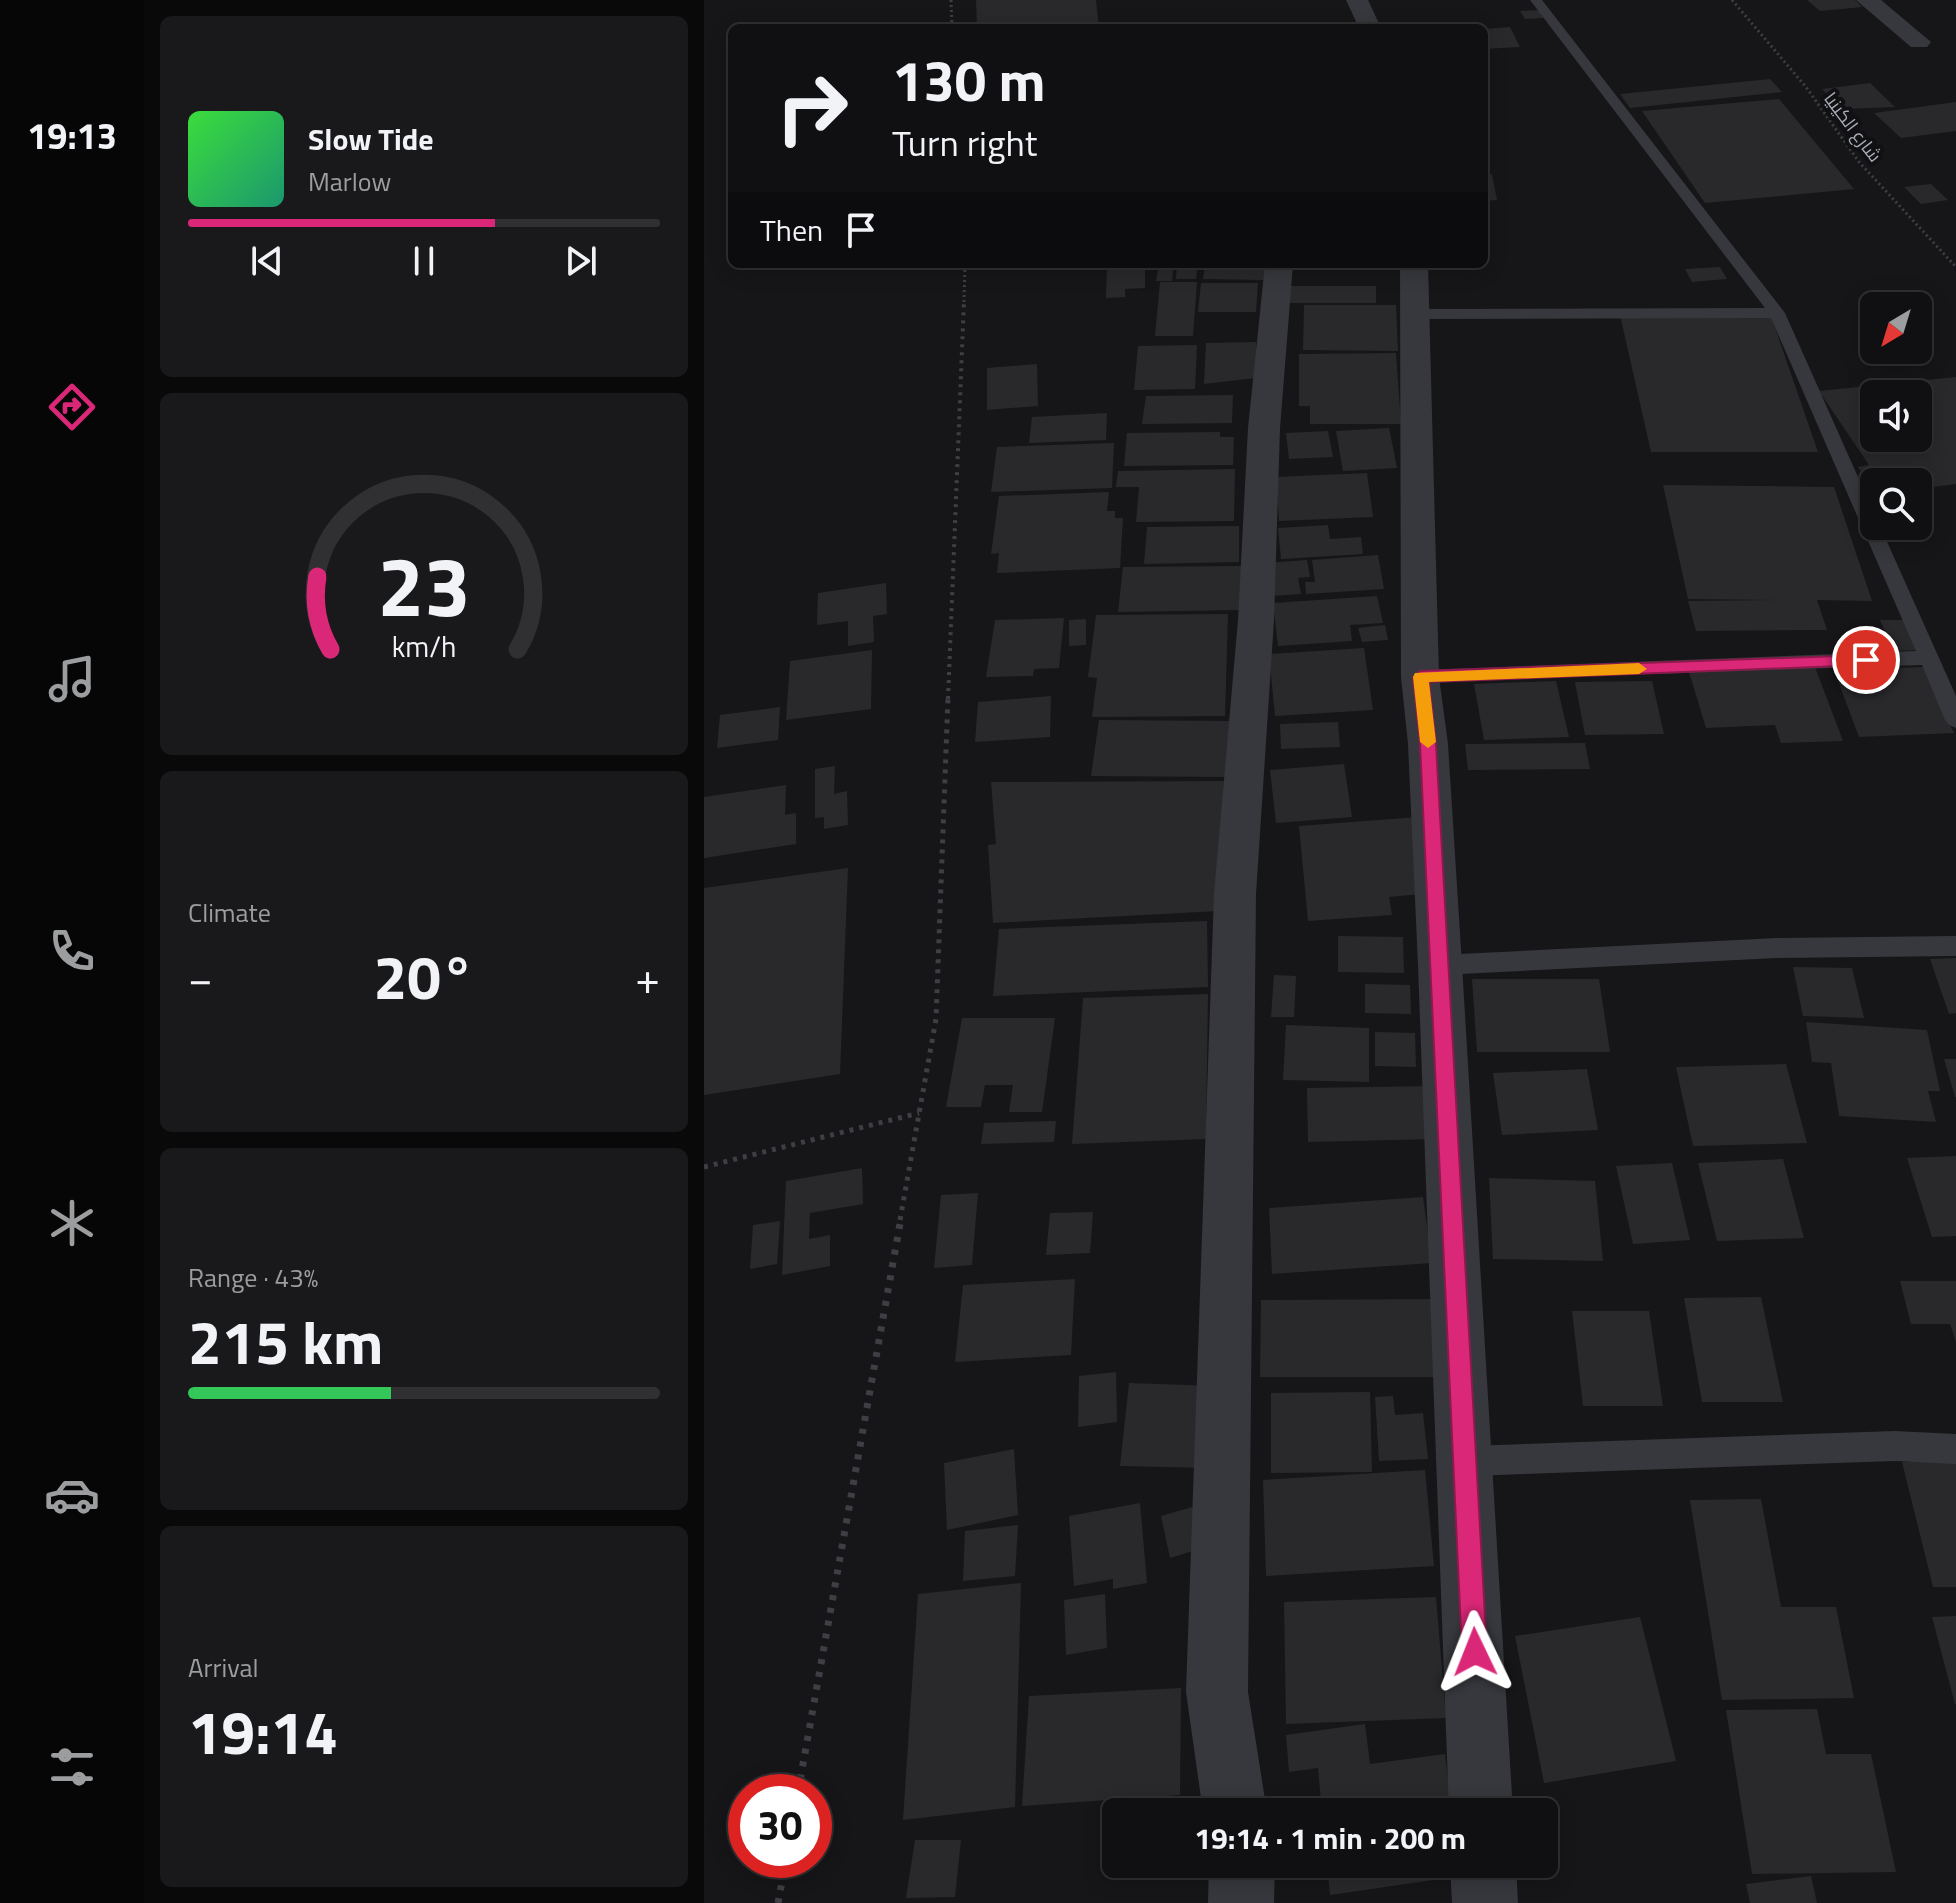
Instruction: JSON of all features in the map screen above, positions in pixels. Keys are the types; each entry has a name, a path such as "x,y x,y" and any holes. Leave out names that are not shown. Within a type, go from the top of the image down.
{"street":[{"path":"1357,0 1368,24"},
{"path":"1867,0 1919,42"},
{"path":"1233,1798 1217,1692 1235,894 1256,620 1264,428 1279,268"},
{"path":"1414,268 1420,677 1428,744 1449,1181 1467,1461 1480,1798"},
{"path":"1241,1903 1242,1878"},
{"path":"1484,1878 1485,1903"}],"lane":[{"path":"1536,0 1597,84 1777,313 1956,720"},
{"path":"1416,314 1777,313"},
{"path":"1420,677 1929,658"},
{"path":"1440,965 1776,948 1956,946"},
{"path":"1467,1461 1895,1446 1956,1449"}],"path":[{"path":"951,0 952,24"},
{"name":"شارع الكينيا","path":"1732,0 1806,87 1859,162 1956,267"},
{"path":"801,1774 936,1019 965,268"},
{"path":"704,1167 919,1113"},
{"path":"778,1903 783,1878"}],"building":[{"path":"976,0 1096,0 1099,24 977,24"},
{"path":"1807,0 1855,0 1862,7 1820,11"},
{"path":"1539,10 1544,18 1525,19 1520,11"},
{"path":"1510,27 1520,47 1488,49 1488,29"},
{"path":"1770,79 1782,92 1630,108 1620,94"},
{"path":"1870,83 1895,107 1842,109 1822,89"},
{"path":"1779,99 1854,189 1705,203 1642,111"},
{"path":"1956,102 1956,131 1901,138 1874,113"},
{"path":"1488,174 1492,174 1497,200 1488,201"},
{"path":"1931,184 1948,200 1921,204 1904,187"},
{"path":"1720,267 1727,279 1692,282 1685,269"},
{"path":"1107,268 1145,268 1145,288 1125,289 1125,297 1106,298"},
{"path":"1177,268 1197,268 1196,279 1176,279"},
{"path":"1204,268 1267,268 1266,280 1203,279"},
{"path":"1158,270 1173,270 1172,281 1156,281"},
{"path":"1160,282 1197,282 1193,336 1155,336"},
{"path":"1201,283 1258,283 1256,312 1198,312"},
{"path":"1287,286 1376,286 1376,303 1286,303"},
{"path":"1304,305 1396,305 1398,351 1303,350"},
{"path":"1620,315 1771,316 1818,452 1651,452"},
{"path":"1256,342 1256,378 1204,384 1206,343"},
{"path":"1197,345 1195,389 1134,390 1138,346"},
{"path":"1396,353 1401,424 1310,424 1310,406 1299,406 1299,354"},
{"path":"1037,364 1038,406 987,410 987,368"},
{"path":"1956,377 1956,484 1932,487 1932,468 1860,470 1858,467 1869,465 1860,452 1932,452 1932,380 1927,380"},
{"path":"1860,387 1860,452 1819,391"},
{"path":"1233,395 1232,423 1142,424 1146,396"},
{"path":"1107,413 1106,440 1029,443 1032,417"},
{"path":"1389,428 1397,468 1343,471 1336,431"},
{"path":"1328,431 1333,457 1289,459 1286,433"},
{"path":"1220,432 1220,437 1234,437 1233,465 1124,466 1127,433"},
{"path":"1114,443 1112,488 991,492 997,447"},
{"path":"1235,469 1234,521 1136,522 1139,487 1116,487 1118,471"},
{"path":"1367,473 1373,517 1279,521 1276,477"},
{"path":"1663,485 1834,487 1872,601 1817,600 1827,630 1696,631 1688,601 1776,600 1688,599"},
{"path":"1109,492 1107,511 1115,511 1115,518 1123,518 1120,568 997,573 999,553 991,554 999,496"},
{"path":"1328,525 1330,539 1361,537 1363,554 1281,559 1278,528"},
{"path":"1239,526 1239,562 1144,564 1147,527"},
{"path":"1378,555 1384,589 1306,594 1305,582 1315,582 1312,560"},
{"path":"1307,560 1310,577 1298,578 1301,594 1271,596 1266,563"},
{"path":"1243,566 1242,610 1118,612 1123,567"},
{"path":"886,583 887,614 873,616 874,642 848,646 848,621 817,625 818,593"},
{"path":"1377,596 1383,623 1350,625 1352,641 1278,646 1273,603"},
{"path":"1228,614 1225,716 1092,717 1097,678 1088,677 1096,615"},
{"path":"1064,618 1059,668 1034,669 1033,676 986,677 995,620"},
{"path":"1086,619 1086,645 1069,646 1069,620"},
{"path":"1880,620 1906,620 1919,650 1893,651"},
{"path":"1385,625 1388,640 1362,642 1358,628"},
{"path":"1364,648 1373,710 1275,716 1269,654"},
{"path":"872,650 871,709 786,720 790,661"},
{"path":"1815,667 1843,741 1781,743 1775,725 1706,728 1689,672"},
{"path":"1924,667 1954,733 1859,737 1834,670"},
{"path":"1556,681 1569,737 1484,740 1474,684"},
{"path":"1652,681 1664,734 1585,735 1575,682"},
{"path":"1051,696 1050,737 975,742 978,702"},
{"path":"780,707 778,740 717,748 720,715"},
{"path":"1099,720 1231,721 1227,777 1091,776"},
{"path":"1338,722 1340,747 1281,749 1280,724"},
{"path":"1585,743 1590,769 1468,770 1465,744"},
{"path":"1344,764 1352,817 1276,823 1270,770"},
{"path":"835,766 834,794 847,791 848,825 824,829 824,817 815,818 815,769"},
{"path":"1224,781 1218,911 993,923 988,845 996,844 991,782"},
{"path":"786,785 785,815 796,813 796,844 704,858 704,797"},
{"path":"1419,817 1432,893 1389,897 1392,915 1308,921 1299,826"},
{"path":"848,868 840,1074 704,1095 704,888"},
{"path":"1207,921 1208,987 993,996 999,929"},
{"path":"1338,936 1403,937 1404,973 1338,972"},
{"path":"1956,958 1956,1013 1949,1014 1930,959"},
{"path":"1793,967 1852,968 1864,1018 1803,1016"},
{"path":"1274,975 1296,976 1294,1017 1271,1017"},
{"path":"1472,979 1599,979 1610,1052 1477,1052"},
{"path":"1365,984 1410,985 1411,1014 1365,1013"},
{"path":"1208,994 1206,1139 1072,1144 1083,998"},
{"path":"962,1018 1055,1018 1042,1112 1009,1112 1013,1085 985,1085 981,1107 946,1107"},
{"path":"1806,1022 1927,1030 1940,1091 1928,1091 1936,1122 1839,1116 1831,1063 1812,1062"},
{"path":"1286,1025 1369,1028 1369,1082 1283,1080"},
{"path":"1375,1032 1415,1033 1416,1067 1375,1066"},
{"path":"1944,1059 1956,1059 1956,1097 1955,1097"},
{"path":"1786,1064 1807,1143 1693,1146 1676,1067"},
{"path":"1587,1069 1598,1130 1502,1135 1493,1073"},
{"path":"1433,1086 1437,1139 1308,1142 1307,1088"},
{"path":"1056,1121 1054,1142 981,1144 984,1123"},
{"path":"1956,1156 1956,1236 1932,1237 1907,1158"},
{"path":"1783,1159 1804,1238 1717,1241 1698,1163"},
{"path":"1672,1163 1690,1240 1633,1244 1616,1166"},
{"path":"862,1168 863,1204 810,1213 809,1239 830,1235 830,1266 782,1275 786,1181"},
{"path":"1489,1178 1595,1181 1603,1261 1493,1259"},
{"path":"978,1193 972,1265 934,1268 941,1195"},
{"path":"1423,1197 1432,1263 1272,1274 1269,1208"},
{"path":"1093,1212 1090,1253 1046,1255 1050,1213"},
{"path":"780,1221 777,1264 750,1269 753,1225"},
{"path":"1075,1279 1071,1355 955,1362 963,1285"},
{"path":"1900,1281 1956,1281 1956,1342 1950,1324 1911,1324"},
{"path":"1761,1297 1783,1402 1702,1402 1684,1298"},
{"path":"1442,1299 1446,1377 1260,1377 1261,1300"},
{"path":"1572,1311 1649,1311 1663,1406 1583,1406"},
{"path":"1116,1372 1117,1422 1078,1427 1079,1376"},
{"path":"1129,1383 1216,1386 1210,1468 1120,1466"},
{"path":"1370,1392 1372,1472 1271,1473 1271,1393"},
{"path":"1393,1396 1395,1415 1423,1413 1428,1459 1379,1461 1375,1397"},
{"path":"1014,1449 1018,1515 947,1530 944,1463"},
{"path":"1902,1462 1956,1462 1956,1587 1933,1587"},
{"path":"1425,1470 1434,1566 1266,1576 1263,1480"},
{"path":"1761,1499 1781,1607 1836,1607 1854,1698 1722,1700 1690,1500"},
{"path":"1140,1503 1147,1583 1113,1589 1113,1579 1074,1586 1069,1516"},
{"path":"1196,1506 1206,1547 1170,1558 1161,1516"},
{"path":"1018,1525 1015,1576 963,1581 965,1531"},
{"path":"1021,1583 1015,1807 903,1820 918,1594"},
{"path":"1105,1594 1107,1648 1066,1655 1064,1600"},
{"path":"1436,1597 1446,1718 1286,1724 1284,1602"},
{"path":"1956,1616 1956,1704 1955,1704 1932,1617"},
{"path":"1640,1617 1676,1761 1544,1783 1515,1636"},
{"path":"1181,1688 1180,1795 1102,1798 1102,1800 1022,1806 1029,1696"},
{"path":"1817,1709 1826,1754 1871,1754 1896,1872 1752,1874 1726,1710"},
{"path":"1365,1724 1370,1764 1445,1754 1450,1798 1321,1798 1318,1768 1289,1772 1286,1735"},
{"path":"915,1840 961,1840 955,1897 906,1898"},
{"path":"1811,1876 1817,1903 1750,1903 1746,1884"},
{"path":"1328,1878 1447,1878 1330,1895"}],"slow traffic":[{"path":"1428,742 1420,677 1639,669"}],"route":[{"path":"1475,1652 1428,744 1420,677 1866,660"}]}
